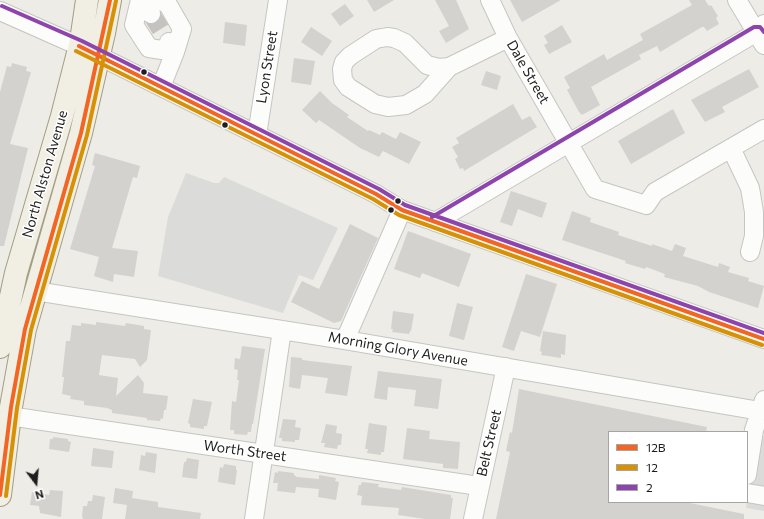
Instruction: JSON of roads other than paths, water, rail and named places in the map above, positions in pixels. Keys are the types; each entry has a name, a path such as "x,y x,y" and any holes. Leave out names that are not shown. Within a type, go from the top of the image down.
{"main road":[{"name":"North Alston Avenue","path":"0,347 6,288 54,148 79,46 87,0"},
{"name":"North Alston Avenue","path":"0,495 10,416 22,343 35,291 79,138 110,0"}],"street":[{"name":"Lyon Street","path":"257,135 278,0"},
{"name":"Dale Street","path":"490,0 508,38 595,189 646,206 655,192 731,148"},
{"path":"435,222 569,143 762,34 737,0"},
{"path":"161,87 170,45 182,29 167,4 147,4 134,25 149,48 170,45"},
{"path":"0,11 79,46 376,194 402,210 764,339"},
{"path":"449,68 439,68 427,65 405,43 394,38 387,37 376,39 350,56 344,62 342,75 348,87 363,98 375,104 395,107 406,105 417,100 449,68 508,38"},
{"path":"750,252 754,236 754,212 750,188 731,148 764,129"},
{"path":"346,340 402,210"},
{"name":"Morning Glory Avenue","path":"35,291 506,367 762,405 754,430 757,452 748,474"},
{"path":"254,519 282,330"},
{"name":"Belt Street","path":"473,519 506,367"},
{"name":"Worth Street","path":"10,416 480,486"},
{"path":"748,493 764,496"}],"tunnel":[{"path":"151,14 166,38"}]}
